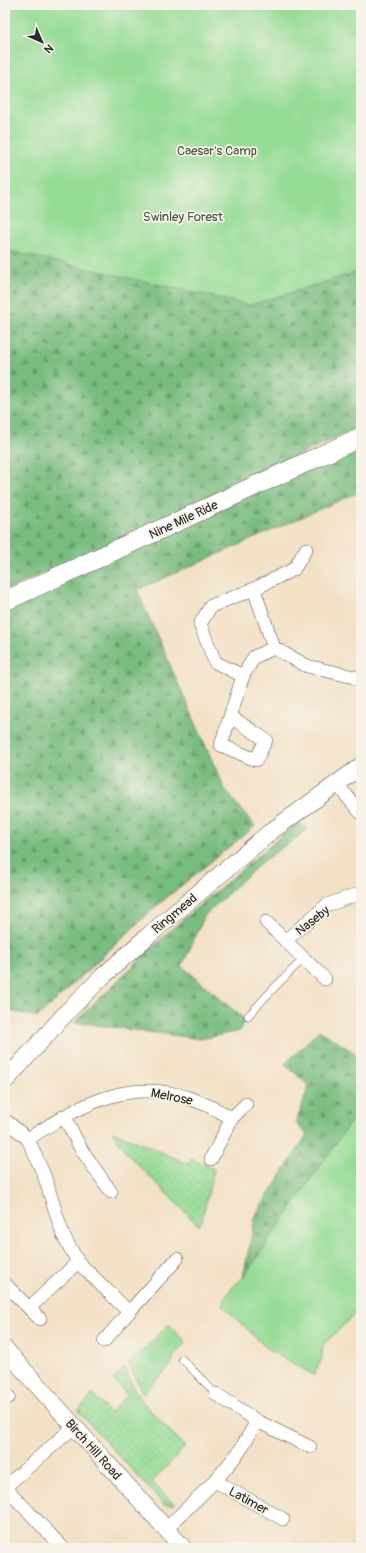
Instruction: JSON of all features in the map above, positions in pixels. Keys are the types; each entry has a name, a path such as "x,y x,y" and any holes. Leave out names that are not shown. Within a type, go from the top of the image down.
{"main road":[{"name":"Nine Mile Ride","path":"5,601 361,437"}],"street":[{"path":"243,676 215,662 200,624 211,606 254,589 294,568 306,549"},
{"path":"254,589 274,648 307,666 354,677 361,681"},
{"path":"231,717 243,676 254,657 274,648"},
{"name":"Ringmead","path":"5,1081 67,1012 102,977 143,940 269,833 361,766"},
{"path":"336,783 361,813"},
{"name":"Naseby","path":"286,940 327,905 361,894"},
{"path":"266,922 325,979"},
{"name":"Melrose","path":"28,1139 64,1116 95,1101 128,1092 151,1090 176,1094 202,1103 232,1118"},
{"path":"211,1159 232,1118 246,1104"},
{"path":"64,1116 81,1149 111,1192"},
{"path":"5,1120 28,1139 44,1175 63,1235 78,1262 129,1312"},
{"path":"104,1341 177,1259"},
{"path":"29,1308 78,1262"},
{"path":"5,1284 40,1319"},
{"name":"Birch Hill Road","path":"5,1349 183,1548"},
{"path":"216,1394 257,1421 310,1447"},
{"name":"Latimer","path":"166,1529 215,1481 239,1452 257,1421"},
{"path":"63,1548 5,1487 74,1427"},
{"name":"Latimer","path":"215,1481 283,1519"}],"lane":[{"path":"248,1016 273,988 304,958"},
{"path":"182,1359 216,1394"}],"green space":[{"name":"Swinley Forest","path":"5,5 361,5 361,426 5,591"},
{"name":"Caesar's Camp","path":"5,5 361,5 361,271 250,305 5,250"},
{"path":"361,448 361,491 137,590 225,790 255,826 155,907 38,1017 5,1010 5,613 127,549"},
{"path":"299,821 307,830 262,862 205,915 182,966 244,1019 240,1031 201,1039 75,1022 167,933"},
{"path":"319,1030 361,1057 361,1151 244,1300 243,1278 256,1214 307,1135 296,1123 309,1086 285,1064"},
{"path":"361,1107 361,1308 322,1346 322,1358 314,1375 269,1350 222,1305 230,1290 243,1278"},
{"path":"112,1131 189,1164 191,1159 214,1169 201,1223 198,1225 128,1155"},
{"path":"169,1324 186,1342 172,1359 174,1362 143,1394 129,1364"},
{"path":"124,1368 139,1398 185,1447 152,1482 174,1504 164,1505 78,1411 93,1394 110,1413 127,1395 113,1380"}]}
